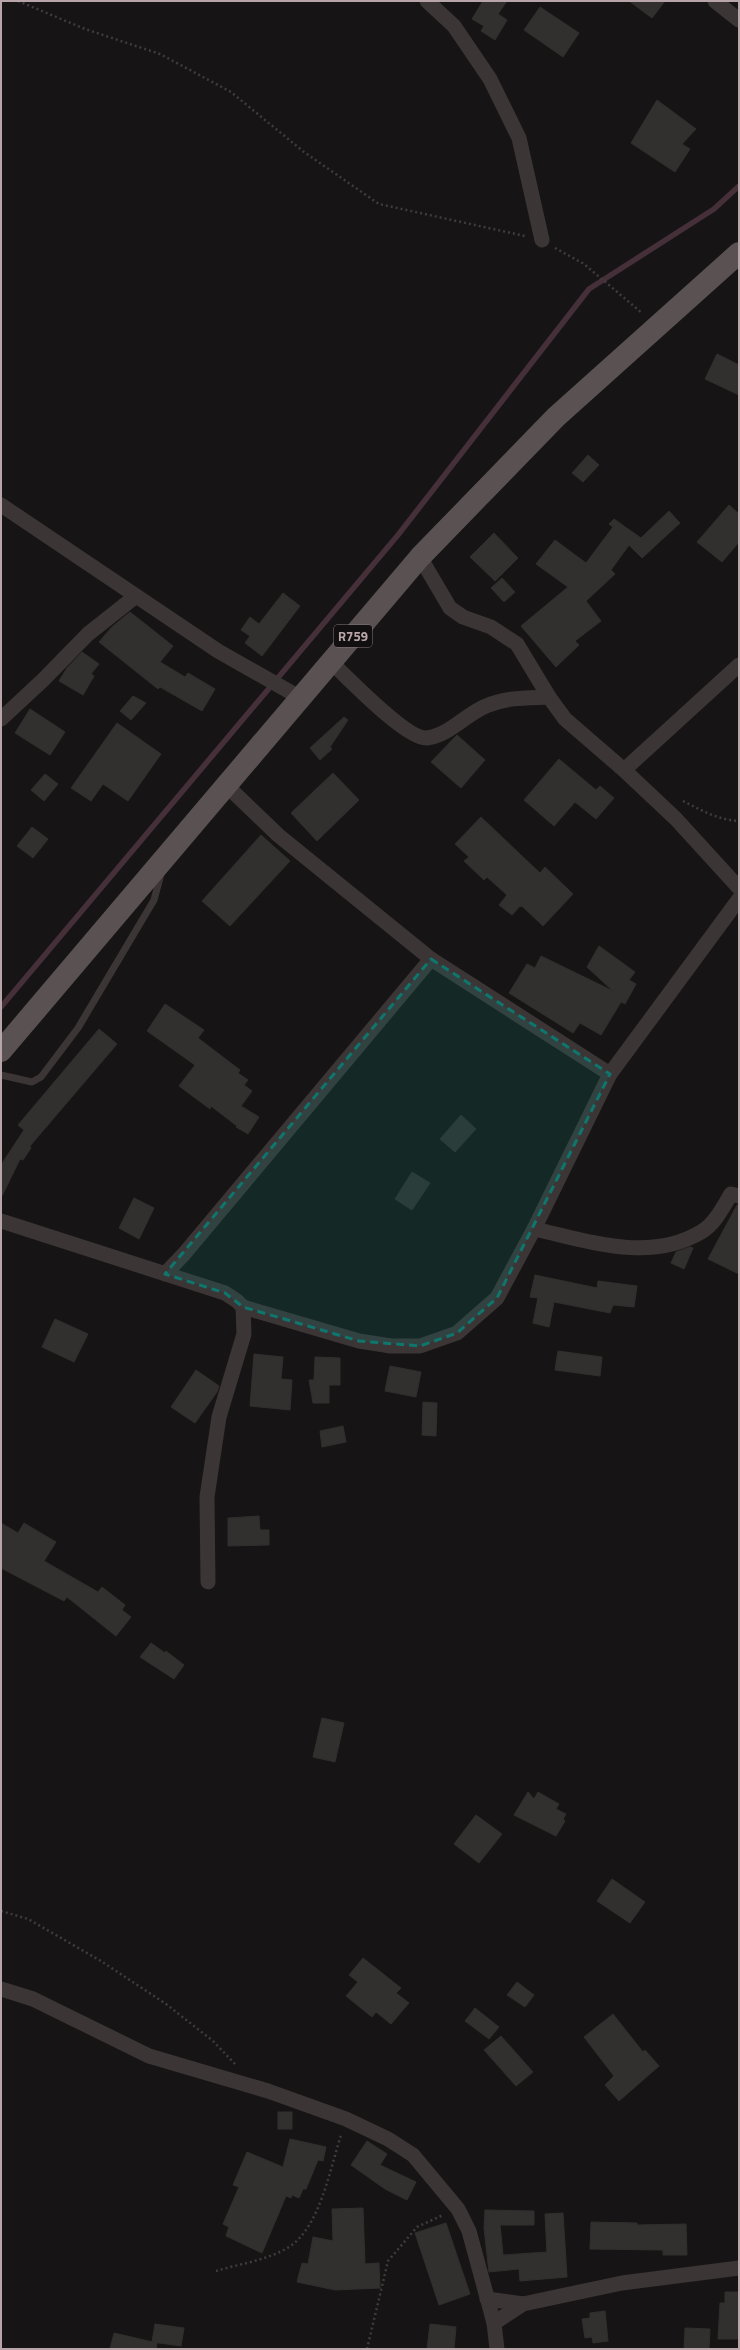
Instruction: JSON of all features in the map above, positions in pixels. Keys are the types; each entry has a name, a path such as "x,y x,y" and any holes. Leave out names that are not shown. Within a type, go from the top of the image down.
{"main road":[{"name":"R759","path":"1,1051 299,697 331,662 420,557 556,417 739,253"}],"street":[{"path":"427,1 454,26 482,67 519,138 542,240"},
{"path":"715,1 739,20"},
{"path":"1,505 218,651 299,697"},
{"path":"420,557 450,608 463,617 491,627 517,644 549,697 565,720 624,770 676,819 739,888"},
{"path":"1,719 88,634 136,596"},
{"path":"331,662 392,719 413,734 426,738 445,732 485,706 505,700 549,697"},
{"path":"624,770 739,665"},
{"path":"226,785 278,835 431,959 610,1074"},
{"path":"243,1307 359,1342 391,1346 420,1346 457,1333 497,1298 534,1229 610,1074 739,899"},
{"path":"165,1274 184,1254 431,959"},
{"path":"534,1229 623,1248 648,1249 702,1232 716,1218 731,1194 739,1196"},
{"path":"1,1221 225,1293 238,1300 243,1307 244,1334 219,1417 207,1497 208,1582"},
{"path":"184,1254 189,1282"},
{"path":"1,1989 33,1999 149,2056 258,2088 346,2119 388,2139 413,2155 458,2209 469,2231 494,2323 497,2349"},
{"path":"487,2299 523,2304 622,2283 739,2268"},
{"path":"494,2323 523,2304"}],"lane":[{"path":"1,1075 32,1082 41,1077 61,1052 154,900 166,856"}],"path":[{"path":"18,1 84,29 160,54 231,92 304,152 379,204 542,240 584,264 658,326"},
{"path":"680,799 710,814 727,820 739,821"},
{"path":"1,1911 28,1919 101,1961 166,2004 213,2041 258,2088"},
{"path":"216,2271 269,2255 289,2247 309,2227 324,2191 346,2119"},
{"path":"367,2349 388,2261 417,2227 458,2209"}],"highlighted area":[{"path":"431,959 610,1074 497,1298 457,1333 420,1346 359,1341 243,1307 225,1293 165,1274"}],"building":[{"path":"483,1 507,1 498,14 507,20 495,40 481,31 484,26 472,19"},
{"path":"629,1 665,1 652,18"},
{"path":"540,7 579,33 563,57 524,30"},
{"path":"657,100 696,129 682,144 690,149 675,172 631,143"},
{"path":"717,354 739,365 739,395 705,379"},
{"path":"588,455 599,465 583,482 572,473"},
{"path":"729,505 739,514 739,542 722,562 697,542"},
{"path":"669,511 680,523 642,558 629,545 611,570 615,574 586,601 601,621 575,641 579,645 556,667 521,626 568,587 536,564 555,540 586,563 613,527 609,524 614,519 641,538"},
{"path":"494,533 518,558 495,581 470,557"},
{"path":"502,578 515,592 504,602 491,588"},
{"path":"283,593 300,606 262,656 245,643 250,636 241,630 250,617 259,624"},
{"path":"130,612 173,646 160,662 185,677 188,673 215,689 202,711 160,687 158,689 99,642 112,627"},
{"path":"82,652 99,664 91,674 94,676 83,695 59,681 67,668"},
{"path":"133,696 146,703 131,720 120,711"},
{"path":"30,709 65,732 50,755 15,733"},
{"path":"344,717 348,720 330,747 332,749 320,760 310,748"},
{"path":"117,723 161,754 128,801 103,784 91,801 71,788"},
{"path":"457,735 485,760 461,788 431,762"},
{"path":"559,759 596,790 600,786 614,798 596,819 575,802 554,826 524,800"},
{"path":"333,773 359,800 317,841 291,813"},
{"path":"45,774 58,784 44,801 31,790"},
{"path":"481,817 540,873 545,867 573,894 543,926 523,907 520,906 512,915 499,905 507,895 487,877 484,880 464,861 469,857 455,844"},
{"path":"32,827 48,839 33,858 17,846"},
{"path":"261,835 290,861 230,926 202,901"},
{"path":"599,946 635,972 629,980 636,984 625,1004 621,1002 601,1035 580,1023 573,1033 509,993 527,964 535,968 541,956 613,991 587,967"},
{"path":"165,1004 204,1030 198,1038 240,1070 238,1073 248,1080 244,1085 252,1091 241,1106 259,1117 248,1134 236,1127 237,1126 211,1106 210,1109 179,1086 195,1065 147,1031"},
{"path":"99,1029 117,1044 30,1146 31,1148 23,1160 20,1159 1,1198 1,1165 24,1130 18,1125"},
{"path":"461,1115 476,1129 455,1152 440,1139"},
{"path":"412,1172 430,1183 412,1210 395,1199"},
{"path":"134,1198 154,1208 139,1239 119,1228"},
{"path":"737,1205 739,1205 739,1274 708,1259"},
{"path":"690,1247 693,1248 684,1269 671,1263 676,1252"},
{"path":"535,1275 597,1288 598,1281 637,1286 634,1307 613,1305 610,1313 554,1302 549,1327 533,1323 538,1298 530,1297"},
{"path":"55,1319 88,1334 74,1362 42,1347"},
{"path":"558,1351 602,1357 600,1376 555,1370"},
{"path":"254,1354 283,1357 281,1379 292,1380 290,1410 250,1406"},
{"path":"315,1357 340,1358 340,1385 329,1385 329,1403 313,1403 309,1380 314,1380"},
{"path":"390,1366 421,1372 416,1397 385,1391"},
{"path":"196,1370 219,1386 217,1392 195,1423 171,1407"},
{"path":"423,1402 437,1403 436,1436 422,1435"},
{"path":"343,1426 346,1442 322,1447 320,1431"},
{"path":"259,1516 260,1530 269,1530 269,1545 228,1546 228,1518"},
{"path":"1,1523 18,1533 24,1523 56,1542 44,1561 98,1592 102,1587 125,1605 122,1610 131,1617 116,1636 67,1597 64,1601 1,1568"},
{"path":"151,1643 165,1653 166,1651 184,1665 174,1679 140,1657"},
{"path":"322,1718 344,1723 335,1762 313,1757"},
{"path":"528,1792 534,1799 538,1792 559,1804 556,1809 566,1814 563,1819 565,1821 556,1836 514,1815"},
{"path":"476,1815 502,1834 479,1863 454,1844"},
{"path":"612,1879 645,1902 630,1923 597,1901"},
{"path":"363,1958 401,1988 396,1993 409,2003 391,2024 376,2012 372,2017 346,1996 358,1982 349,1975"},
{"path":"517,1982 534,1995 525,2007 507,1995"},
{"path":"475,2008 499,2027 489,2039 465,2021"},
{"path":"613,2014 643,2052 645,2050 659,2066 619,2101 605,2085 614,2076 584,2037"},
{"path":"501,2036 533,2072 516,2086 484,2050"},
{"path":"278,2112 292,2112 292,2129 278,2129"},
{"path":"290,2139 326,2147 323,2161 318,2160 306,2189 303,2189 299,2198 292,2195 291,2198 286,2196 262,2253 226,2236 229,2227 223,2224 239,2187 233,2185 247,2152 283,2167"},
{"path":"367,2141 387,2154 380,2165 416,2182 407,2200 385,2189 351,2165"},
{"path":"363,2208 365,2264 379,2263 380,2288 335,2290 297,2282 302,2263 308,2264 313,2237 333,2241 332,2209"},
{"path":"485,2210 534,2211 534,2225 500,2225 503,2255 547,2252 545,2214 563,2213 567,2277 520,2281 519,2269 489,2272 484,2228"},
{"path":"591,2222 637,2223 637,2225 686,2224 687,2255 663,2255 663,2250 590,2249"},
{"path":"446,2223 470,2294 439,2305 415,2233"},
{"path":"725,2292 739,2292 739,2339 718,2339 720,2303 725,2303"},
{"path":"605,2311 608,2341 593,2343 592,2337 585,2338 582,2319 590,2318 590,2313"},
{"path":"155,2324 184,2328 181,2346 152,2342"},
{"path":"430,2324 456,2327 454,2349 427,2349"},
{"path":"685,2328 710,2329 709,2349 684,2349"},
{"path":"114,2333 157,2343 156,2349 110,2349"}],"waterway":[{"path":"1,1007 398,535 589,289 714,209 739,186"}]}
